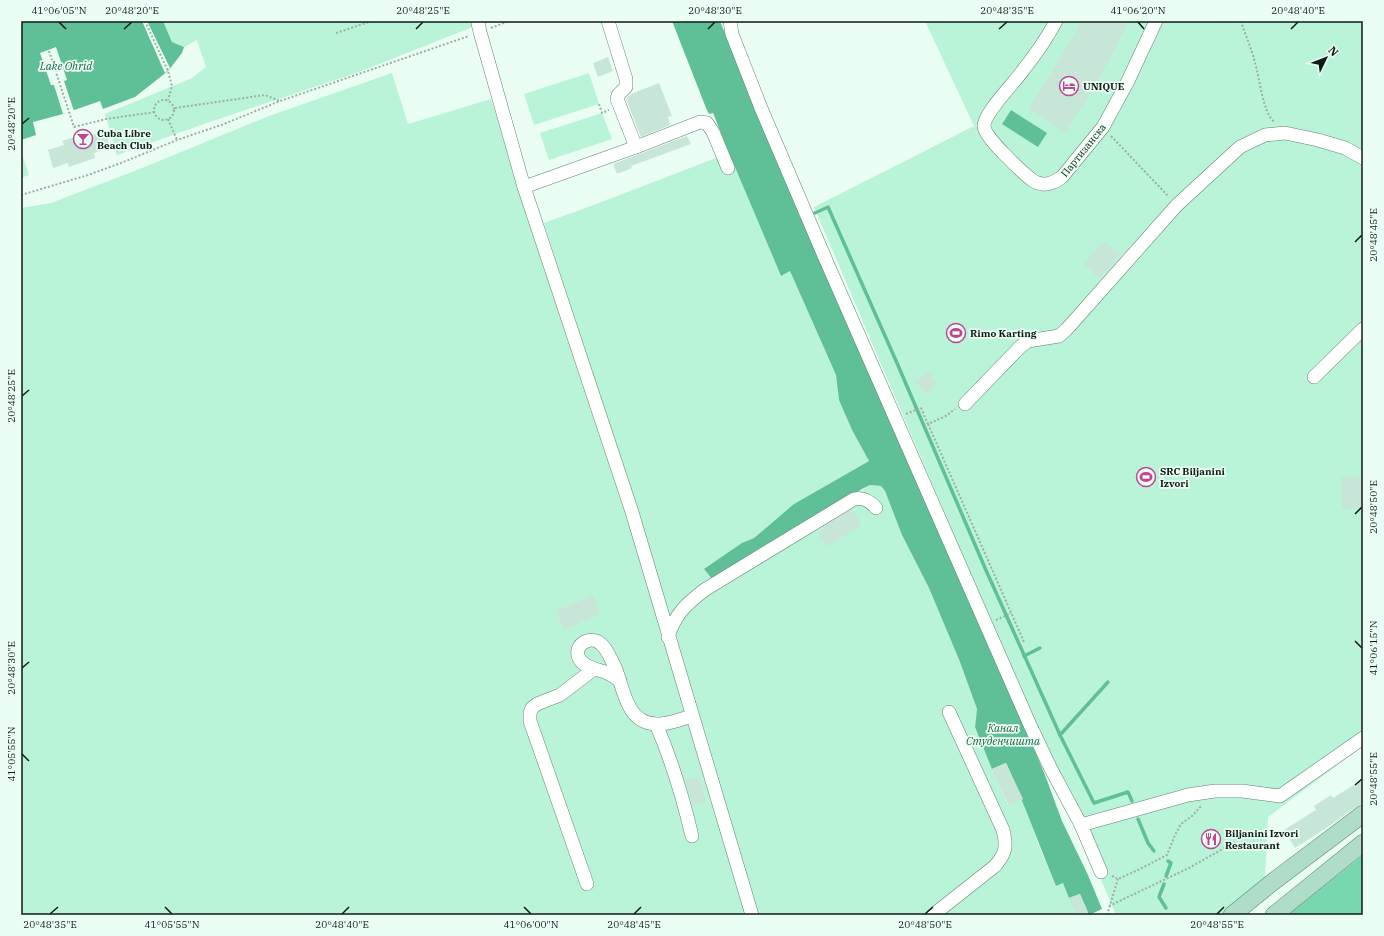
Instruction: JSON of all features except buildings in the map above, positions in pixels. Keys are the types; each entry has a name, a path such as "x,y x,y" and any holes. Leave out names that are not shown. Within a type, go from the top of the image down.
{"main road":[{"path":"1232,915 1363,814"},
{"path":"1274,915 1363,843"}],"street":[{"path":"608,21 626,79 626,87 618,95 618,99 636,147"},
{"path":"730,21 732,34 761,108 825,258 1030,725 1051,769 1081,825 1101,872"},
{"name":"Партизанска","path":"1056,21 1045,42 987,115 984,125 985,131 994,144 1032,180 1044,184 1049,184 1062,177 1103,127 1127,83 1156,21"},
{"path":"480,26 524,187 632,512 752,915"},
{"path":"524,187 636,147 696,122 703,122 709,126 728,168"},
{"path":"965,404 1028,341 1059,336 1066,330 1177,205 1240,147 1265,135 1285,133 1318,140 1345,148 1363,158"},
{"path":"1314,377 1363,329"},
{"path":"668,637 672,624 677,616 706,589 854,499 862,498 867,500 876,508"},
{"path":"620,681 612,675 585,665 580,660 578,654 579,647 582,643 587,640 597,641 602,645 612,660 620,681 626,702 631,712 639,720 648,723 664,724 692,716"},
{"path":"587,884 530,721 530,713 532,708 537,704 560,695 594,669"},
{"path":"933,915 995,866 1002,858 1006,842 1003,830 949,712"},
{"path":"656,724 677,779 692,836"},
{"path":"1081,825 1188,795 1215,790 1242,791 1280,796 1363,738"}],"path":[{"path":"145,21 168,70 172,86 168,100"},
{"path":"336,34 372,21"},
{"path":"21,195 88,175 121,163 177,140 224,124 480,26 509,21"},
{"path":"1241,21 1255,61 1265,104 1271,119 1285,133"},
{"path":"49,51 74,127 106,119 154,112"},
{"path":"175,108 265,95 280,102"},
{"path":"168,100 174,105 175,108 173,115 168,120 159,119 154,112 154,107 158,102 168,100"},
{"path":"168,120 177,140"},
{"path":"1103,127 1177,205"},
{"path":"928,424 946,416 956,407 965,404"},
{"path":"912,412 922,408 1024,642"},
{"path":"1002,618 1011,613"},
{"path":"1101,872 1118,879 1167,855 1181,824 1192,816 1215,790"},
{"path":"1109,906 1189,868 1234,842"},
{"path":"1107,915 1118,879"}],"shaded area":[{"path":"163,21 488,21 359,72 117,155 105,114 192,78 206,67 197,40 184,47 172,42"},
{"name":"SRC Biljanini Izvori","path":"925,21 1363,21 1363,746 1268,817 1265,878 1221,915 1116,915 814,207 974,126"},
{"path":"392,73 408,124 491,99 565,331 625,509 746,915 21,915 21,208 51,203 137,170 269,116"},
{"path":"589,73 599,104 534,125 524,94"},
{"path":"602,113 612,139 549,160 540,133"},
{"path":"729,153 781,276 790,271 836,375 839,400 852,430 869,461 794,504 754,538 742,543 798,529 870,485 881,486 885,491 902,535 929,588 960,662 977,709 975,727 1008,805 1023,799 1039,846 1056,886 1063,883 1077,915 758,915 668,619 544,223"},
{"path":"21,154 29,175 21,178"},
{"path":"1363,855 1363,915 1288,915"}],"water":[{"name":"Lake Ohrid","path":"21,21 163,21 172,42 184,47 182,53 168,71 135,97 103,109 100,101 63,114 33,122 36,135 21,140"},
{"name":"Канал Студенчишта","path":"672,21 720,21 756,108 1022,720 1062,821 1088,875 1102,909 1089,915 1080,894 1069,898 1063,883 1056,886 1006,763 992,769 975,727 977,709 960,662 929,588 902,535 885,491 881,486 870,485 862,489 714,581 704,569 742,543 754,538 794,504 869,461 852,430 839,400 836,375 790,271 781,276 713,113 709,114 706,108"},
{"path":"1011,110 1047,133 1038,147 1002,124"}],"pier":[{"path":"142,21 147,21 170,68 165,73"},
{"path":"56,47 67,80 64,81 74,111 63,114 54,85 51,85 40,53"}],"waterway":[{"path":"815,213 828,207 985,568 1060,735 1094,803 1128,792 1132,801"},
{"path":"1024,656 1040,648"},
{"path":"1060,735 1108,682"},
{"path":"1138,819 1148,843 1154,851"},
{"path":"1166,876 1171,863 1168,861"},
{"path":"1164,884 1159,897 1166,908"}],"place":[{"name":"UNIQUE","path":"1069,86"},
{"name":"Cuba Libre Beach Club","path":"83,139"},
{"name":"Rimo Karting","path":"956,333"},
{"name":"SRC Biljanini Izvori","path":"1146,477"},
{"name":"Biljanini Izvori Restaurant","path":"1211,839"}]}
